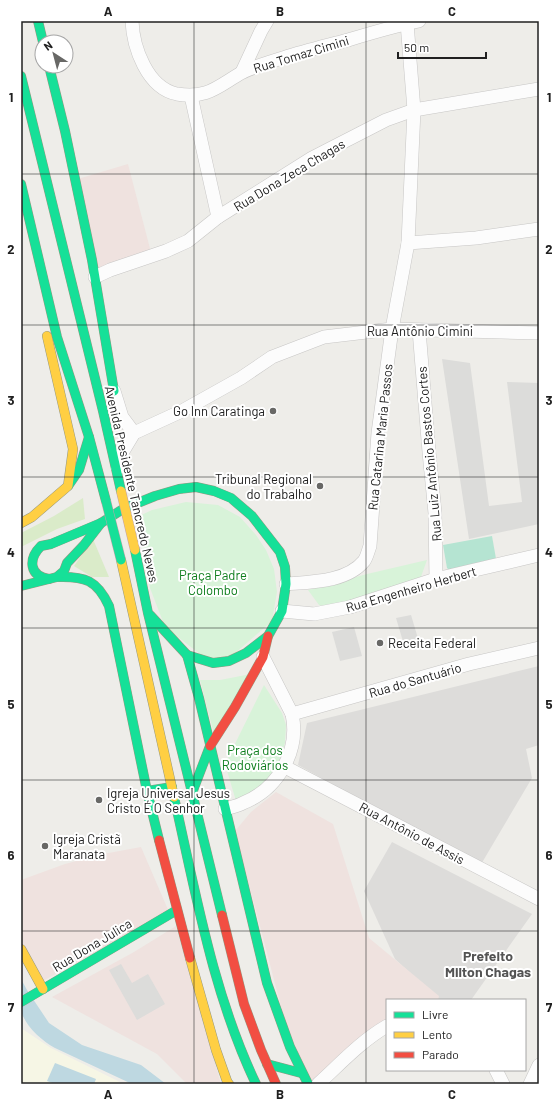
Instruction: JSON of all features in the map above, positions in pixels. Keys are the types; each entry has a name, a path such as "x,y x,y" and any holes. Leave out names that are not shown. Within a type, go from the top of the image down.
{"main road":[{"path":"38,21 41,34"},
{"name":"Avenida Presidente Tancredo Neves","path":"51,74 65,131 95,277 114,391"},
{"name":"Avenida Presidente Tancredo Neves","path":"21,76 117,472 148,613 219,897 244,1004 266,1064 276,1084"},
{"path":"21,184 57,338 89,437 121,560 172,787 220,989 238,1042 256,1084"},
{"path":"46,331 73,449 68,486"},
{"path":"102,411 114,391"},
{"path":"21,523 32,517 74,480 89,437"},
{"path":"21,558 35,553 42,546 51,544 101,522 123,509 155,496 179,489 196,487 214,491 230,498 252,516 268,534 280,552 285,566 286,584 282,611 268,636 263,657 235,707 210,746 192,793"},
{"path":"64,556 84,545 101,522"},
{"path":"21,586 53,578 64,571 64,556 59,547 51,544"},
{"path":"35,553 32,564 38,575 44,578 78,576 87,579 96,586 106,598 112,620 147,791 177,910 216,1050 228,1084"},
{"path":"148,613 187,655 199,698 267,983 282,1025 308,1084"},
{"path":"187,655 213,664 229,661 246,653 268,636"},
{"path":"147,791 172,787"},
{"name":"Rua Dona Julica","path":"21,1002 177,910"},
{"path":"21,949 40,991"},
{"path":"266,1064 302,1073"}],"street":[{"path":"132,21 133,33 141,61 151,76 162,86 175,94 191,96 218,218"},
{"path":"242,72 261,30 267,21"},
{"path":"392,329 408,243 414,110 413,22"},
{"name":"Rua Tomaz Cimini","path":"191,96 207,93 223,85 242,72 289,56 413,22"},
{"name":"Rua Dona Zeca Chagas","path":"95,277 110,270 166,251 188,240 218,218 312,158 386,120 414,110 465,100 539,89"},
{"path":"408,243 476,238 539,229"},
{"name":"Rua Antônio Cimini","path":"134,433 182,411 241,378 272,357 324,337 392,329 539,333"},
{"name":"Rua Catarina Maria Passos","path":"286,584 332,578 346,574 356,569 365,560 370,546 378,433 392,329"},
{"name":"Rua Luiz Antônio Bastos Cortes","path":"419,330 428,452 435,513 436,579"},
{"path":"114,391 122,417 134,433 122,453 117,472"},
{"name":"Rua Engenheiro Herbert","path":"282,611 314,614 350,607 436,579 539,555"},
{"name":"Rua do Santuário","path":"292,714 469,664 539,648"},
{"path":"225,809 243,803 259,795 271,784 285,767 290,755 294,724 292,714 263,657"},
{"name":"Rua Antônio de Assis","path":"285,767 539,899"},
{"path":"318,1084 377,1031 386,1026"},
{"path":"530,1084 539,1065"},
{"path":"496,1071 503,1084"}],"shaded area":[{"path":"128,164 153,260 96,275 71,181"},
{"path":"442,359 470,363 489,506 522,502 507,382 539,383 539,524 469,539"},
{"path":"411,615 420,645 405,648 396,618"},
{"path":"354,627 362,656 340,661 332,632"},
{"path":"539,666 539,745 526,749 532,778 480,866 298,765 307,723"},
{"path":"276,792 333,824 369,938 439,996 438,999 386,999 386,1020 310,1082 284,1018 235,831 251,812"},
{"path":"392,842 532,914 472,999 438,999 395,959 364,891"},
{"path":"141,847 169,912 43,981 21,941 21,880 65,864 103,854"},
{"path":"176,926 221,1084 187,1084 157,1054 52,997 134,952"},
{"path":"121,964 132,983 148,974 165,1004 137,1020 109,970"},
{"path":"21,1028 51,1048 124,1084 21,1084"}],"green space":[{"path":"83,498 85,519 57,529 21,547 21,533 54,516"},
{"name":"Praça Padre Colombo","path":"186,502 218,505 240,517 256,535 266,550 274,569 277,592 272,621 218,668 165,627 150,588 137,517 152,510"},
{"path":"492,536 498,570 458,578 447,568 443,545"},
{"path":"93,539 109,577 92,577 74,566"},
{"path":"427,560 418,585 329,609 319,605 308,590 367,574"},
{"name":"Praça dos Rodoviários","path":"251,674 215,738 200,680 220,680"},
{"name":"Praça dos Rodoviários","path":"264,685 282,713 286,725 285,743 277,769 253,794 236,801 225,764"}],"water":[{"path":"21,979 49,1023 82,1045 141,1065 166,1084 132,1084 55,1048 44,1041 30,1028 23,1017 20,1007"},
{"path":"55,1063 96,1079 94,1084 55,1084 47,1081"}],"traffic: fast":[{"path":"38,21 41,34"},
{"path":"51,74 65,131 92,260 114,391"},
{"path":"21,76 103,411 121,491"},
{"path":"21,184 57,337 89,437 106,501"},
{"path":"68,486 79,470 89,437"},
{"path":"49,579 42,577 34,571 34,556 41,546 51,544 101,523 123,509 155,496 179,489 196,487 214,491 231,498 252,516 280,552 285,567 286,584 282,611 268,636 246,653 229,661 213,663 187,655"},
{"path":"106,501 121,560"},
{"path":"21,586 57,577 64,571 67,563 84,545 101,523"},
{"path":"135,550 148,613 222,915"},
{"path":"57,577 75,577 89,581 100,590 109,606 147,791 159,840"},
{"path":"150,615 187,655"},
{"path":"187,655 199,698 267,983 290,1047 308,1084"},
{"path":"192,793 210,746"},
{"path":"147,791 172,787"},
{"path":"174,797 198,907 217,979 228,1015 256,1084"},
{"path":"21,1002 177,910"},
{"path":"267,1064 301,1073"}],"traffic: slow":[{"path":"21,523 32,517 68,486 73,449 47,336"},
{"path":"121,491 135,550"},
{"path":"121,560 174,797"},
{"path":"21,949 43,989"},
{"path":"190,958 216,1050 228,1084"}],"traffic: jam":[{"path":"210,746 235,707 263,657 268,636"},
{"path":"159,840 190,958"},
{"path":"222,915 244,1004 261,1050 276,1084"}],"place":[{"name":"Go Inn Caratinga","path":"273,411"},
{"name":"Tribunal Regional do Trabalho","path":"320,486"},
{"name":"Receita Federal","path":"380,643"},
{"name":"Igreja Universal Jesus Cristo É O Senhor","path":"99,800"},
{"name":"Igreja Cristã Maranata","path":"45,846"}],"district":[{"name":"Prefeito Milton Chagas","path":"488,964"}]}
